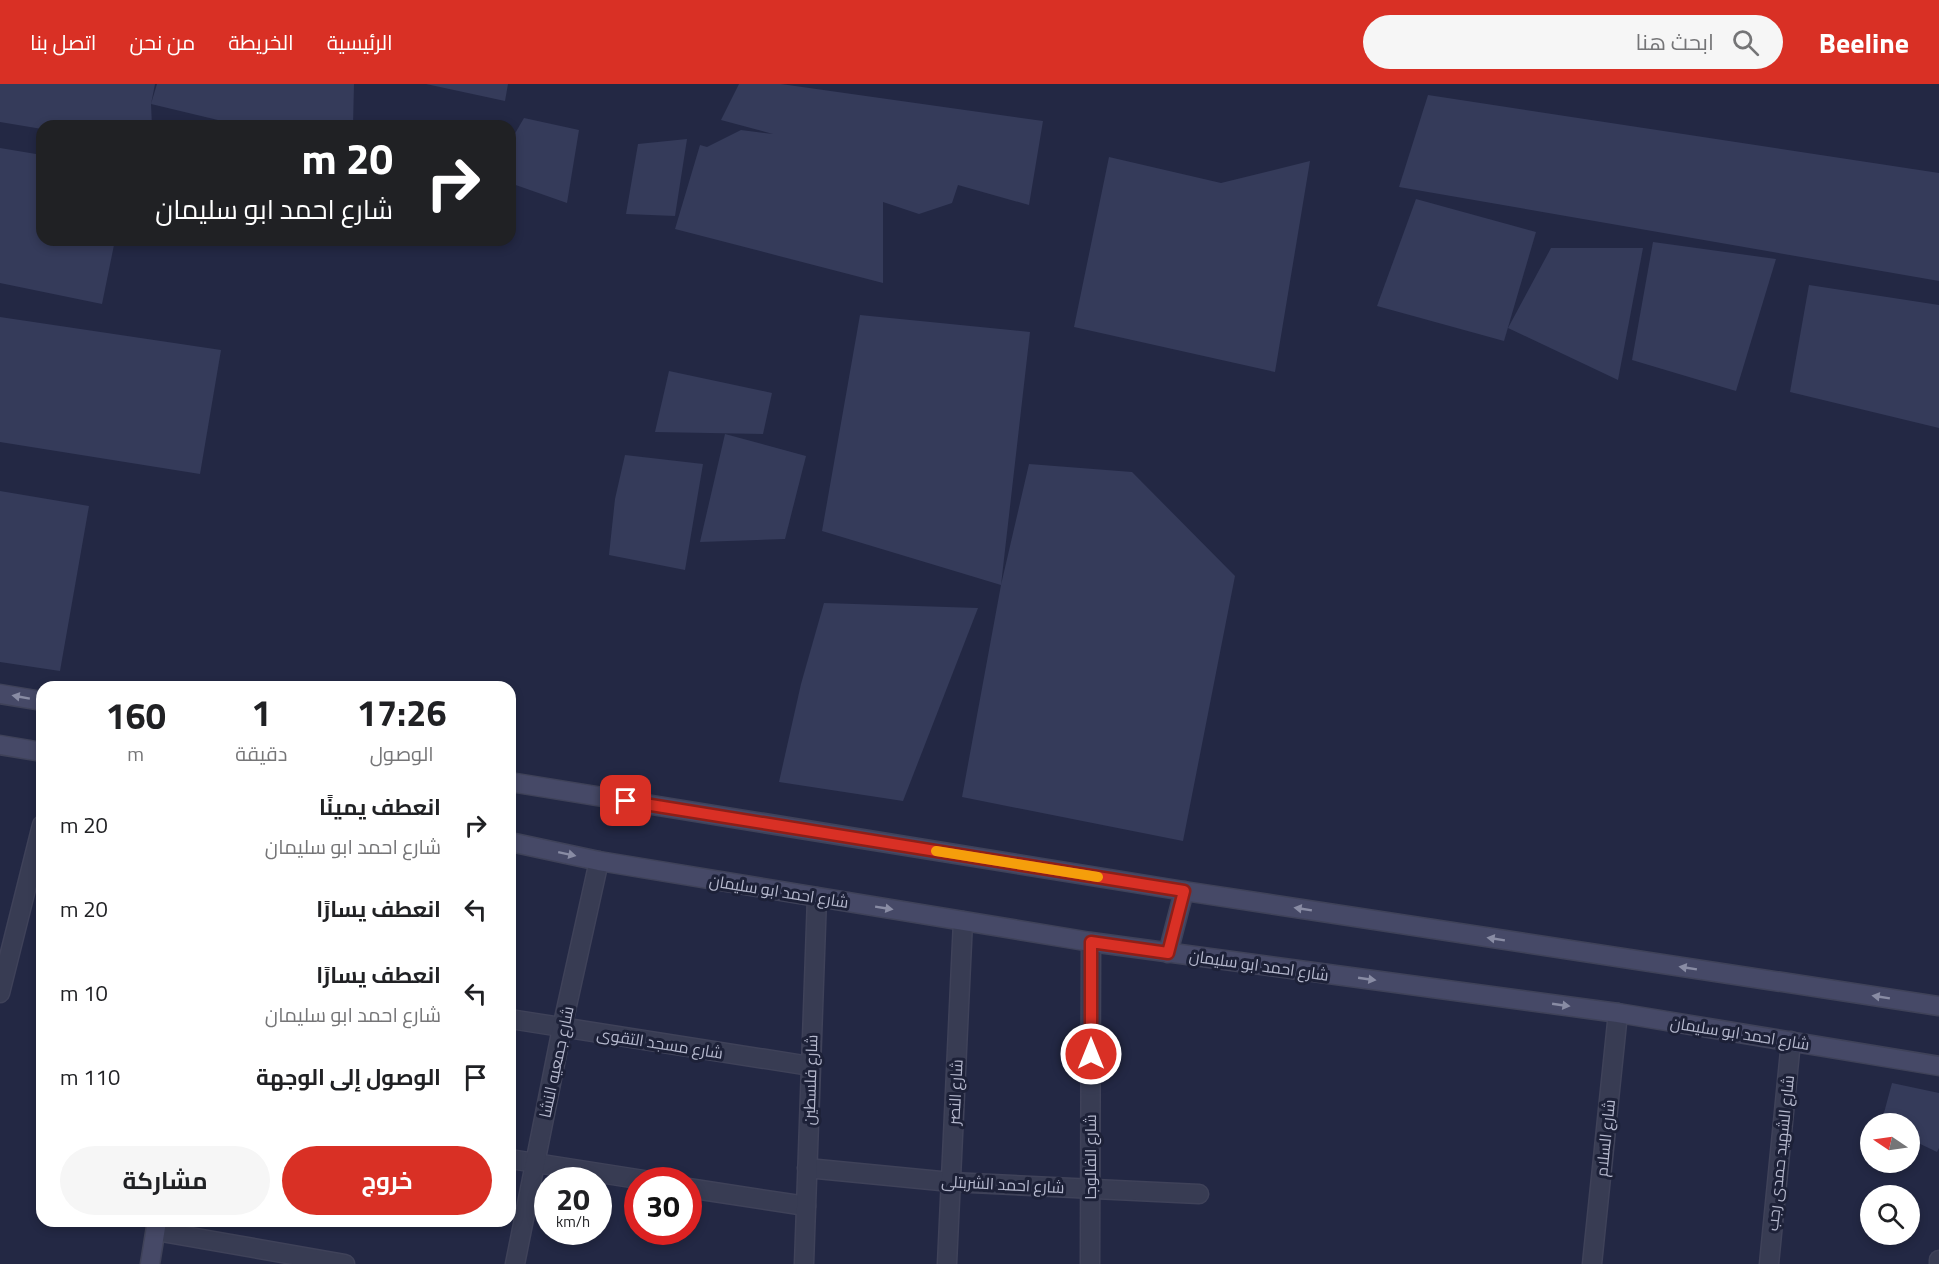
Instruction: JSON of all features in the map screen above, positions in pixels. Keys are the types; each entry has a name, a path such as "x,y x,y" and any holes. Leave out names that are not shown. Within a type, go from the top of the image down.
{"main road":[{"path":"0,694 36,700"},
{"path":"0,745 36,751"},
{"path":"516,783 1184,891 1939,1006"},
{"name":"شارع احمد ابو سليمان","path":"516,843 599,861 1091,942 1618,1013 1939,1066"},
{"path":"1168,953 1184,891"},
{"path":"150,1264 156,1227"}],"street":[{"path":"0,993 36,849"},
{"name":"شارع جمعيه النشا","path":"515,1264 562,1028 599,861"},
{"name":"شارع فلسطين","path":"804,1264 817,897"},
{"name":"شارع النصر","path":"947,1264 963,921"},
{"name":"شارع الفالوجا","path":"1090,1264 1091,942"},
{"name":"شارع السلام","path":"1592,1264 1618,1013"},
{"name":"شارع مسجد التقوى","path":"516,1020 810,1066"},
{"name":"شارع الشهيد حمدى رجب","path":"1769,1264 1791,1041"},
{"path":"516,1160 624,1177"},
{"name":"شارع احمد الشربتلى","path":"807,1168 951,1182 1199,1194"},
{"path":"702,1190 806,1206"},
{"path":"161,1227 345,1264"}],"building":[{"path":"0,84 155,84 151,104 152,120 36,120 36,128 0,122"},
{"path":"157,84 354,84 353,120 218,120 151,104"},
{"path":"426,84 508,84 505,101"},
{"path":"739,84 781,84 1043,121 1029,205 958,185 952,203 919,214 883,202 883,283 675,229 700,145 707,147 741,130 773,134 721,120"},
{"path":"1428,95 1939,173 1939,281 1399,187"},
{"path":"524,118 579,130 567,203 516,185 516,132"},
{"path":"687,139 675,216 626,214 638,144"},
{"path":"0,148 36,154 36,246 114,246 102,304 0,283"},
{"path":"1109,157 1221,183 1310,161 1275,372 1074,327"},
{"path":"1416,199 1536,232 1504,341 1377,306"},
{"path":"1653,242 1776,259 1736,391 1632,360"},
{"path":"1551,248 1643,248 1618,380 1508,328"},
{"path":"1809,285 1939,305 1939,428 1790,392"},
{"path":"860,315 1030,332 1001,585 822,531"},
{"path":"0,317 221,350 200,474 0,442"},
{"path":"669,371 772,393 763,434 655,432"},
{"path":"725,434 806,456 785,539 700,542"},
{"path":"625,455 703,464 685,570 609,555 615,499"},
{"path":"1029,464 1132,472 1235,576 1183,841 962,797 1001,585"},
{"path":"0,491 89,506 60,671 0,662"},
{"path":"824,603 978,608 903,801 779,782 801,684"},
{"path":"1892,1083 1939,1093 1939,1148 1937,1152 1920,1144 1920,1113 1884,1113"}],"slow traffic":[{"path":"936,851 1098,877"}],"route":[{"path":"626,801 1184,891 1168,953 1091,942 1091,1054"}]}
